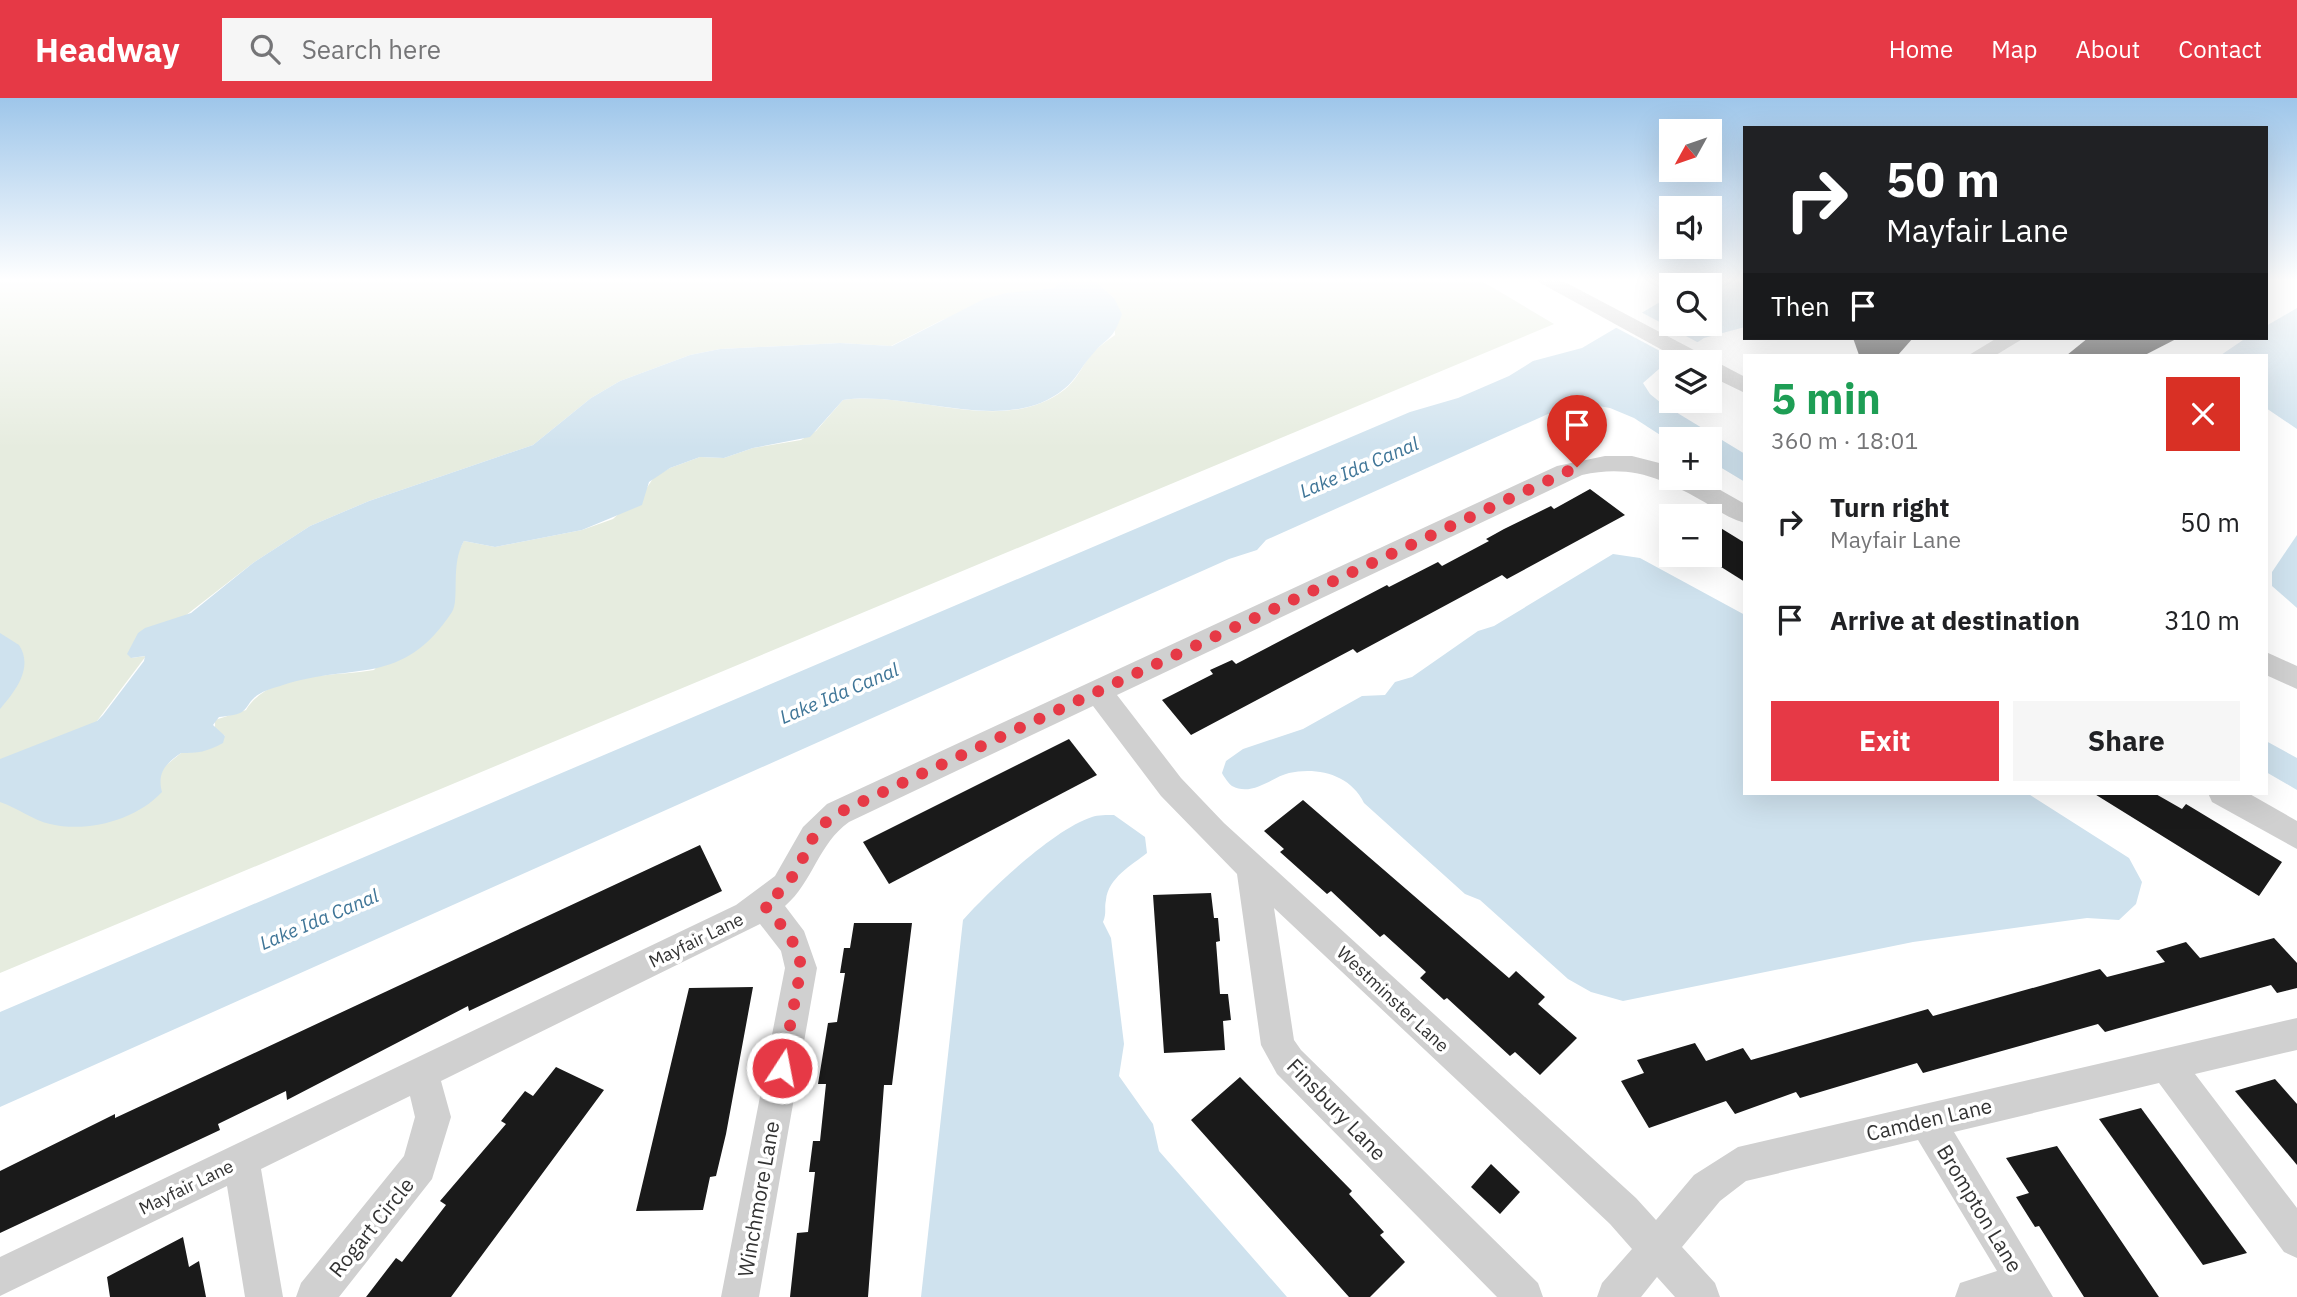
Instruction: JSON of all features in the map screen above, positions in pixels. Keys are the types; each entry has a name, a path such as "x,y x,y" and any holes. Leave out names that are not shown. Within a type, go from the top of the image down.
{"street":[{"path":"1651,336 1677,350"},
{"path":"1982,354 2009,340"},
{"path":"1722,374 1743,385"},
{"name":"Mayfair Lane","path":"0,1277 764,905 790,881 811,835 838,813 1565,472 1591,464 1621,463 1659,471"},
{"path":"1702,490 1743,513"},
{"path":"2268,663 2297,678"},
{"name":"Westminster Lane","path":"1098,691 1171,787 1252,869 1658,1247 1701,1297"},
{"path":"2226,795 2297,836"},
{"name":"Finsbury Lane","path":"1252,869 1278,1045 1289,1062 1524,1297"},
{"name":"Winchmore Lane","path":"740,1297 801,968 799,951 764,905"},
{"name":"Camden Lane","path":"1616,1297 1707,1188 1738,1165 2297,1034"},
{"path":"2167,1065 2297,1240"},
{"name":"Rogart Circle","path":"315,1297 419,1166 433,1117 422,1073"},
{"name":"Brompton Lane","path":"1926,1120 2029,1290"},
{"path":"241,1160 264,1297"},
{"path":"1973,1297 2029,1290"}],"shaded area":[{"path":"0,336 911,336 891,346 840,343 720,349 690,355 620,381 591,398 533,445 369,501 310,526 253,563 131,658 146,656 97,721 159,779 164,767 181,753 205,750 225,736 215,729 215,720 246,710 257,697 270,688 304,678 374,670 455,577 456,555 464,541 495,547 582,530 613,519 646,489 654,477 670,468 700,457 724,458 753,448 801,440 816,431 843,400 899,401 986,411 1014,410 1040,404 1064,390 1092,353 1114,336 1525,336 0,973"}],"water":[{"path":"912,336 1110,336 1072,382 1041,403 1015,410 987,411 899,401 843,400 810,437 753,448 724,458 700,457 670,468 649,482 642,505 582,530 495,547 464,541 457,560 452,612 433,636 414,652 375,668 308,678 272,689 257,696 240,713 219,717 213,725 225,736 223,743 207,750 181,753 175,757 162,774 162,792 151,802 125,817 95,825 65,826 43,822 0,802 0,759 97,721 144,661 145,656 131,658 127,654 138,633 145,628 191,613 253,563 310,526 369,501 533,445 591,398 620,381 690,355 720,349 840,343 892,346"},
{"name":"Lake Ida Canal","path":"1602,336 1711,336 1686,350 1659,350 1659,369 1643,383 1659,401 1659,413 1677,413 1701,427 1659,427 1659,434 1634,418 1610,408 1587,404 1557,410 1266,540 1257,550 1229,559 0,1107 0,1012 1410,412 1458,398 1509,376 1533,361 1582,348"},
{"path":"2268,336 2297,336 2297,429 2268,409 2268,354 2222,354 2243,340 2268,340"},
{"path":"1722,440 1743,453 1743,481 1722,468"},
{"path":"2297,535 2297,608 2272,586 2272,572"},
{"path":"1613,554 1640,558 1743,614 1743,795 2030,795 2129,858 2142,882 2136,904 2119,920 2087,918 1913,942 1623,1001 1591,992 1568,979 1480,900 1465,894 1364,803 1358,793 1342,779 1321,772 1300,771 1282,775 1254,788 1239,789 1232,786 1223,775 1226,761 1243,749 1303,729 1362,696 1385,695 1395,682 1412,677 1478,631 1494,626"},
{"path":"0,633 19,645 23,654 24,671 17,687 0,709"},
{"path":"2268,742 2297,758 2297,790 2268,773"},
{"path":"1114,815 1145,837 1147,853 1116,879 1105,903 1103,922 1111,938 1124,1044 1119,1076 1153,1124 1159,1151 1287,1297 921,1297 963,920 1006,877 1060,834 1092,817"}],"pier":[{"path":"1632,336 1686,336 1701,344 1692,350 1659,350"}],"building":[{"path":"1854,340 1911,340 1899,354 1859,354"},
{"path":"2086,340 2174,340 2147,354 2068,354"},
{"path":"1590,489 1625,515 1507,579 1502,575 1357,653 1353,649 1191,735 1162,700 1213,674 1210,670 1232,660 1236,664 1387,585 1389,587 1438,562 1442,566 1489,541 1486,539 1504,529 1551,506 1554,509"},
{"path":"1722,529 1743,542 1743,581 1721,567"},
{"path":"1069,739 1097,775 889,884 863,842"},
{"path":"2096,795 2158,795 2182,809 2186,804 2282,862 2259,896"},
{"path":"1303,800 1509,978 1516,971 1545,997 1538,1004 1577,1038 1540,1075 1515,1052 1510,1056 1447,998 1444,1000 1420,978 1426,972 1384,934 1380,937 1331,891 1327,894 1280,852 1284,849 1264,831"},
{"path":"700,845 722,891 469,1011 468,1006 287,1100 286,1091 218,1124 220,1130 0,1233 0,1171 115,1114 115,1118"},
{"path":"1211,893 1214,918 1218,918 1220,941 1216,942 1220,994 1228,994 1231,1020 1223,1021 1225,1050 1164,1053 1153,895"},
{"path":"854,923 912,923 892,1085 884,1085 868,1297 790,1297 797,1233 808,1232 815,1172 809,1172 813,1141 820,1141 826,1084 818,1084 828,1023 837,1022 845,973 840,973 844,948 850,948"},
{"path":"2274,938 2297,963 2297,988 2277,993 2271,985 2105,1032 2098,1024 1923,1073 1917,1063 1800,1098 1796,1092 1735,1114 1726,1101 1649,1128 1621,1081 1644,1073 1637,1060 1695,1043 1706,1061 1743,1048 1751,1060 1928,1009 1933,1016 2100,969 2107,977 2165,962 2156,951 2186,942 2200,958"},
{"path":"753,987 726,1134 716,1176 710,1177 703,1210 636,1211 689,988"},
{"path":"556,1067 604,1090 451,1297 366,1297 396,1258 402,1262 446,1205 440,1201 506,1124 501,1121 525,1091 533,1096"},
{"path":"1240,1077 1352,1191 1349,1194 1384,1232 1380,1235 1405,1262 1370,1297 1349,1297 1191,1120"},
{"path":"2275,1079 2297,1104 2297,1165 2235,1091"},
{"path":"2141,1108 2247,1253 2203,1265 2099,1119"},
{"path":"2057,1146 2159,1297 2084,1297 2039,1226 2035,1227 2016,1197 2029,1193 2006,1158"},
{"path":"1491,1164 1520,1192 1500,1214 1471,1187"},
{"path":"183,1237 189,1267 199,1261 206,1297 110,1297 107,1277"}],"route":[{"path":"782,1068 801,968 799,951 764,905 790,881 811,835 823,822 1577,467"}]}
